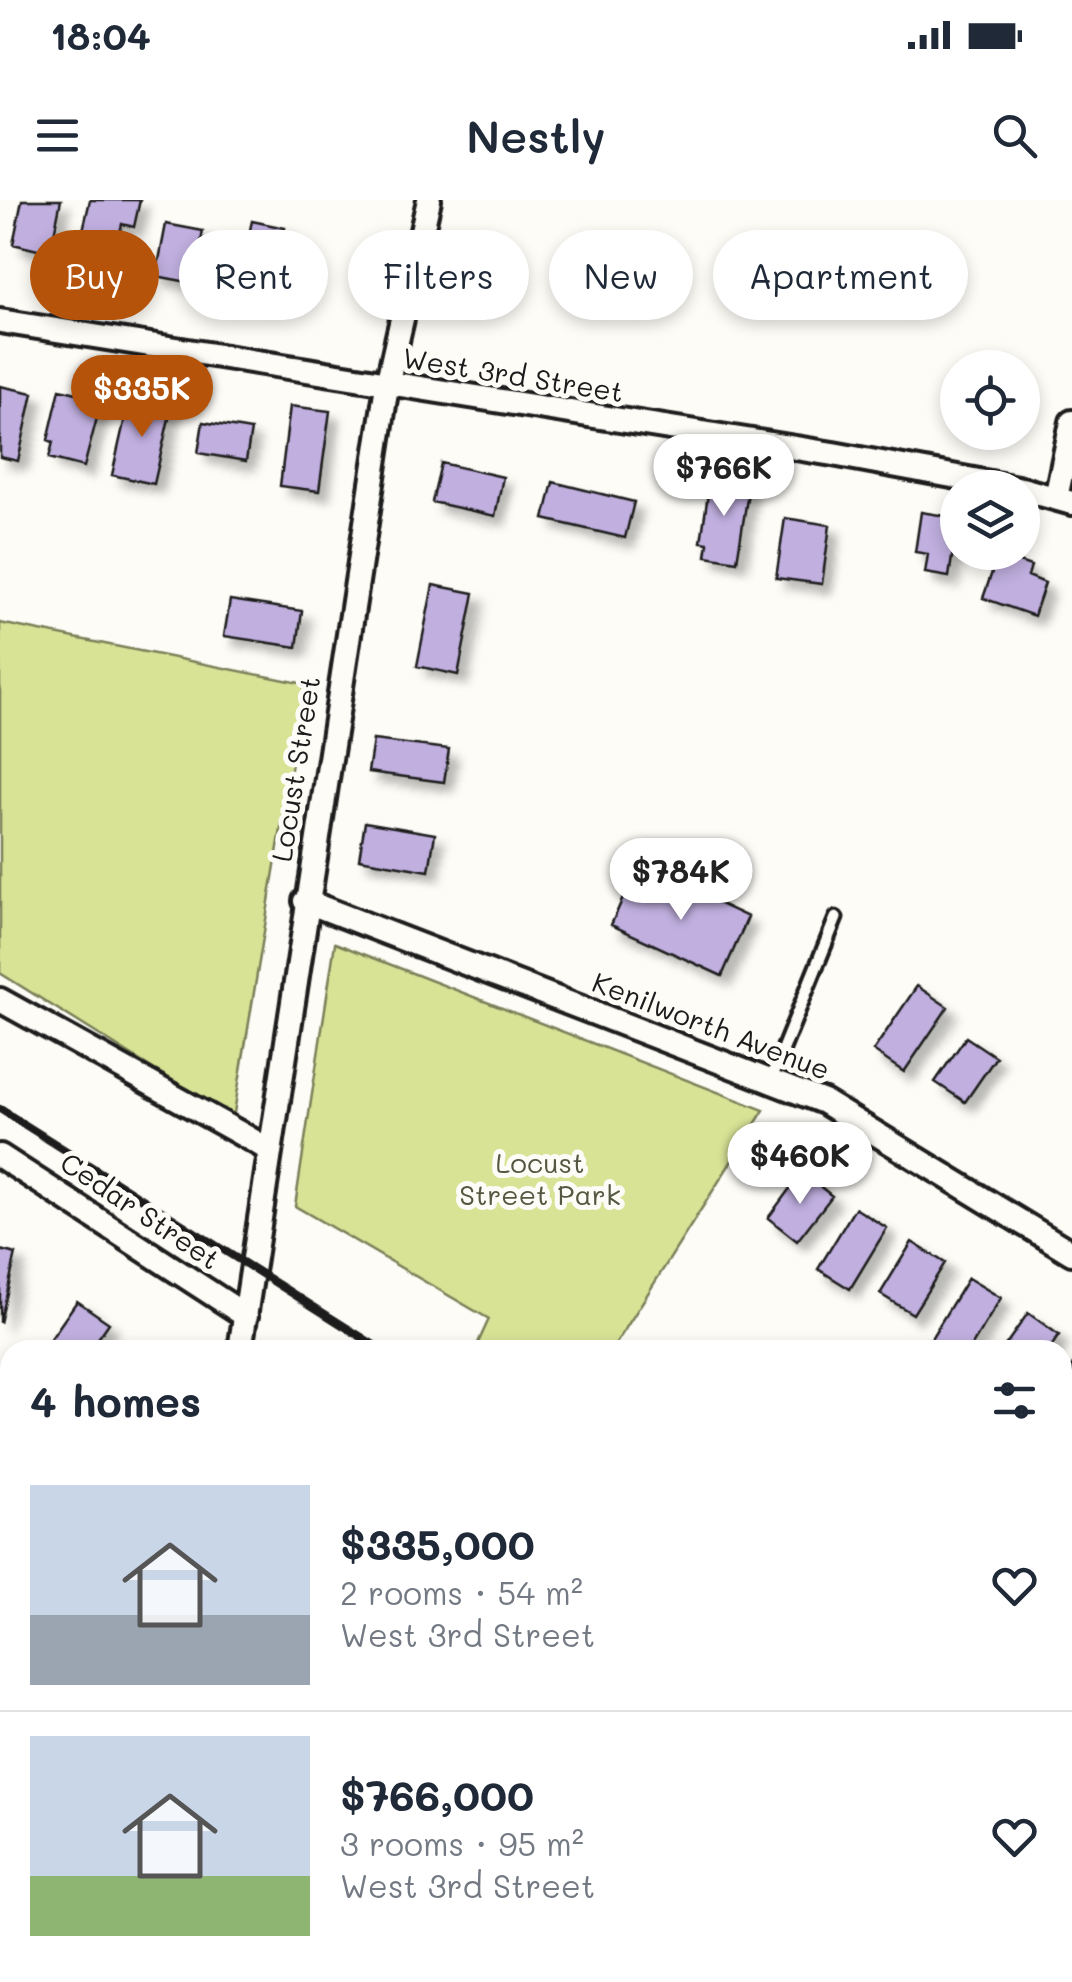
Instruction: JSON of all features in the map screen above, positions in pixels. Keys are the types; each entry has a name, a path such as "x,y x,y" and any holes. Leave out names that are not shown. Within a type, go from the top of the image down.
{"street":[{"name":"Locust Street","path":"242,1340 305,901 387,385 430,200"},
{"name":"West 3rd Street","path":"0,321 940,474"},
{"path":"1064,500 1072,422"},
{"name":"Kenilworth Avenue","path":"305,901 824,1102 1072,1252"},
{"path":"0,1000 268,1149"},
{"name":"Cedar Street","path":"0,1156 246,1316"}],"lane":[{"path":"770,1081 836,918"}],"green space":[{"path":"0,623 305,684 233,1119 0,973"},
{"name":"Locust Street Park","path":"335,943 764,1110 618,1340 479,1340 489,1319 295,1206"}],"building":[{"path":"22,200 61,200 55,230 30,230 30,248 13,244"},
{"path":"90,200 140,200 134,227 122,224 121,230 83,230"},
{"path":"252,221 285,228 285,230 250,230"},
{"path":"166,224 198,230 179,230 179,280 159,277"},
{"path":"0,386 33,393 18,461 0,457"},
{"path":"60,389 102,399 84,467 49,458 53,442 48,440"},
{"path":"130,396 172,405 154,484 112,475"},
{"path":"290,406 330,411 319,491 280,486"},
{"path":"203,422 251,430 246,461 198,453"},
{"path":"441,463 503,477 495,516 432,502"},
{"path":"710,480 749,486 737,561 706,556 708,543 701,542"},
{"path":"553,482 634,502 625,538 544,519"},
{"path":"921,512 940,515 940,570 950,570 949,577 925,573 928,554 915,552"},
{"path":"785,518 830,525 822,584 776,578"},
{"path":"993,570 1030,570 1028,576 1045,583 1034,616 983,598"},
{"path":"433,585 474,593 458,675 417,666"},
{"path":"230,600 302,611 297,647 224,636"},
{"path":"373,740 449,749 444,782 368,772"},
{"path":"365,822 435,834 429,871 359,859"},
{"path":"658,875 748,917 722,976 611,925 631,880 652,890"},
{"path":"917,986 948,1007 904,1072 873,1051"},
{"path":"966,1037 996,1057 965,1102 935,1082"},
{"path":"802,1172 832,1196 797,1241 768,1218"},
{"path":"855,1208 887,1228 850,1289 818,1269"},
{"path":"912,1242 945,1263 913,1314 880,1294"},
{"path":"0,1250 16,1254 0,1323"},
{"path":"968,1278 1001,1298 975,1340 930,1340"},
{"path":"77,1301 109,1323 97,1340 50,1340"},
{"path":"1028,1313 1059,1335 1056,1340 1009,1340"}],"railway":[{"path":"0,1109 366,1340"}]}
